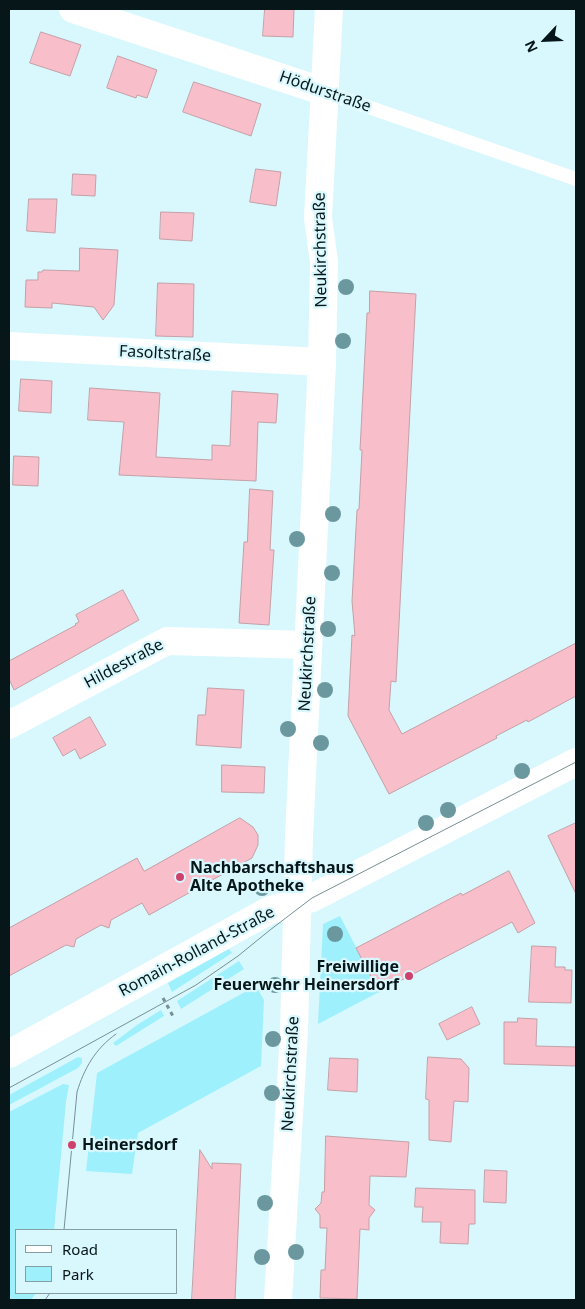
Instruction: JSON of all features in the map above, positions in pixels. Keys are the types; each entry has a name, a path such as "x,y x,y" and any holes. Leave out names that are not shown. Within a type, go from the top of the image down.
{"street":[{"name":"Hödurstraße","path":"73,9 325,92"},
{"name":"Neukirchstraße","path":"278,1300 294,1031 297,903 322,362 324,262 318,218 329,9"},
{"name":"Fasoltstraße","path":"9,346 322,362"},
{"name":"Hildestraße","path":"9,725 167,640 308,645"},
{"name":"Romain-Rolland-Straße","path":"9,1054 270,910 318,895 576,762"}],"lane":[{"name":"Hödurstraße","path":"325,92 576,179"}],"path":[{"path":"162,995 174,1018"}],"green space":[{"path":"340,916 379,992 318,1024 323,924"},
{"path":"229,949 232,953 172,992 168,983"},
{"path":"239,961 244,969 181,1009 177,1001"},
{"path":"256,986 264,1000 261,1066 138,1133 132,1174 86,1171 97,1073"},
{"path":"161,1010 164,1016 116,1046 113,1043 137,1025"},
{"path":"78,1057 82,1058 82,1063 78,1068 9,1105 9,1095"},
{"path":"63,1084 69,1085 54,1229 15,1229 15,1294 35,1294 31,1300 9,1300 9,1112"}],"building":[{"path":"265,9 294,9 293,37 263,36"},
{"path":"41,32 81,45 70,76 30,63"},
{"path":"118,56 157,70 147,98 137,95 136,98 107,88"},
{"path":"194,82 261,104 251,136 183,112"},
{"path":"256,169 281,172 276,206 250,202"},
{"path":"73,174 96,175 95,196 72,195"},
{"path":"29,199 57,199 55,233 27,231"},
{"path":"161,212 194,213 192,241 160,239"},
{"path":"80,248 118,250 114,305 103,320 94,307 52,303 52,308 25,307 26,280 38,280 38,272 43,270 79,271"},
{"path":"158,283 194,284 193,337 156,336"},
{"path":"370,291 416,294 396,682 391,681 389,710 402,734 576,643 576,696 528,722 527,720 496,736 497,738 389,794 348,716 352,635 355,636 352,601 357,510 359,509 367,313 369,313"},
{"path":"21,379 52,381 51,413 19,411"},
{"path":"90,388 160,393 156,457 212,460 212,445 230,446 232,391 278,394 276,423 258,422 256,481 119,475 124,422 88,420"},
{"path":"14,456 39,457 38,486 13,485"},
{"path":"250,489 273,491 270,550 274,550 269,625 239,623 244,542 247,542"},
{"path":"123,590 139,620 14,690 9,679 9,661 76,625 79,622 76,615"},
{"path":"208,688 244,690 241,748 196,745 198,715 205,715"},
{"path":"90,717 106,745 80,759 75,749 63,756 53,738"},
{"path":"222,765 265,767 264,793 222,792"},
{"path":"240,818 253,827 258,835 258,845 252,858 149,915 142,903 111,920 109,928 101,925 76,939 74,947 66,945 9,976 9,928 137,858 144,871"},
{"path":"576,823 576,894 548,836"},
{"path":"509,871 535,923 518,933 512,922 379,992 356,948 461,893 462,895"},
{"path":"532,946 556,947 555,967 565,967 565,970 572,970 571,1003 529,1002"},
{"path":"472,1007 480,1024 447,1040 439,1024"},
{"path":"518,1018 537,1019 536,1046 576,1047 576,1066 504,1064 504,1022 517,1022"},
{"path":"428,1057 461,1059 469,1068 468,1102 454,1101 451,1142 429,1140 429,1100 426,1099"},
{"path":"330,1058 358,1059 357,1092 328,1090"},
{"path":"326,1136 409,1142 406,1177 370,1176 369,1205 375,1210 369,1218 369,1230 360,1229 357,1299 320,1298 321,1270 325,1270 327,1228 320,1228 320,1215 315,1209 321,1203 322,1192 324,1192"},
{"path":"200,1150 212,1169 212,1163 241,1164 235,1300 192,1300"},
{"path":"485,1170 507,1171 506,1203 484,1202"},
{"path":"416,1188 475,1190 475,1224 469,1224 468,1244 440,1243 441,1222 422,1222 423,1207 415,1207"}],"tram line":[{"path":"9,1088 196,985 238,956 312,898 576,762"},
{"path":"64,1229 77,1092 91,1060 102,1046 116,1034"},
{"path":"45,1300 49,1294"}],"place":[{"name":"Nachbarschaftshaus Alte Apotheke","path":"180,877"},
{"name":"Freiwillige Feuerwehr Heinersdorf","path":"409,976"},
{"name":"Heinersdorf","path":"72,1145"}]}
